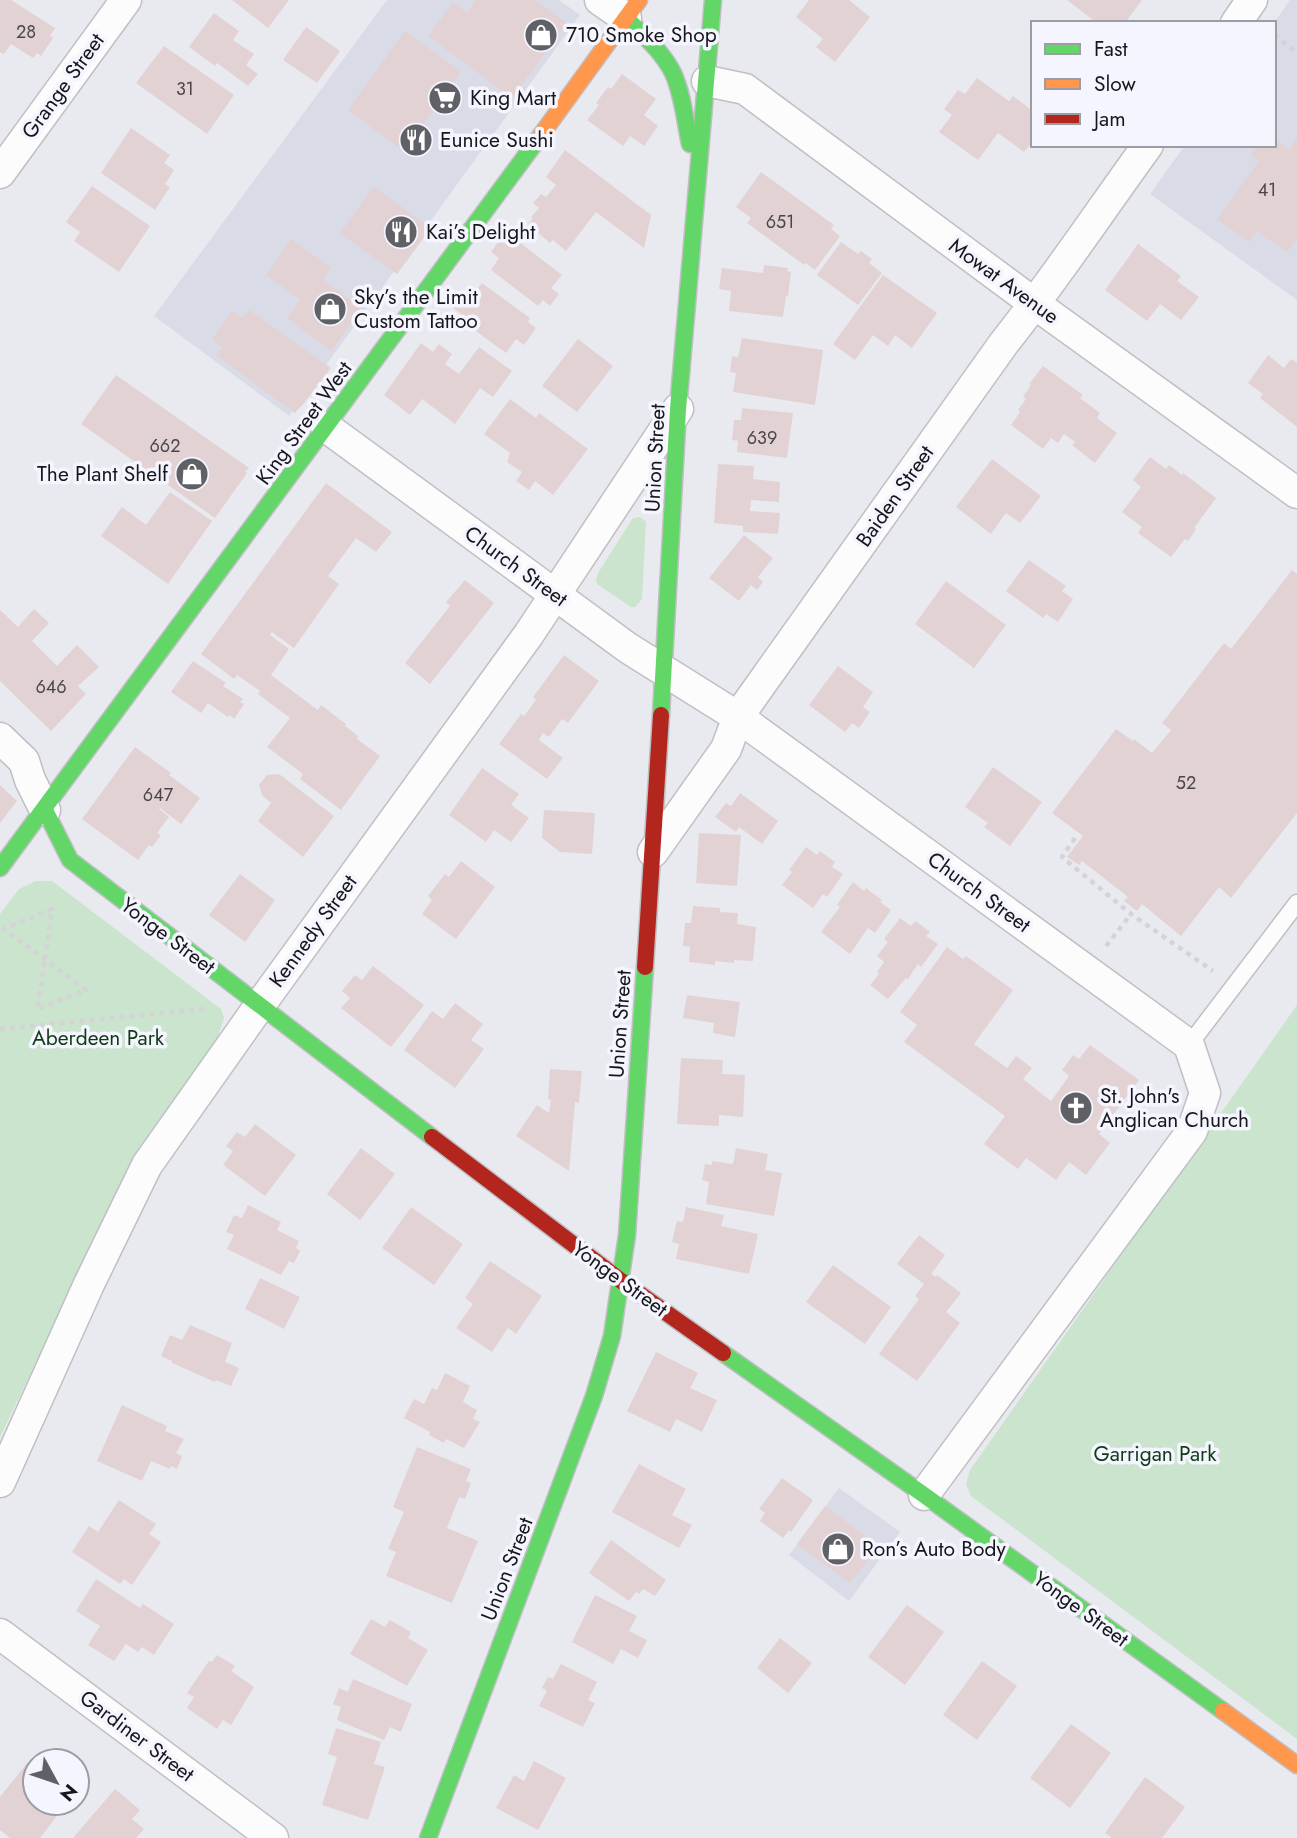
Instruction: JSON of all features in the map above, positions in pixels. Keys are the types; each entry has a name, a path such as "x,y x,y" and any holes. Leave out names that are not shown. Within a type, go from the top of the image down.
{"main road":[{"name":"Union Street","path":"428,1838 594,1396 612,1336 627,1235 653,852 678,409 713,0"},
{"name":"Union Street","path":"632,9 677,85 698,180"},
{"name":"King Street West","path":"0,868 632,9"},
{"name":"Yonge Street","path":"45,810 70,860 620,1280 924,1495 1297,1765"}],"street":[{"name":"Grange Street","path":"0,173 126,0"},
{"path":"600,0 632,9"},
{"path":"1237,21 1252,0"},
{"name":"Mowat Avenue","path":"707,81 745,89 1297,494"},
{"name":"Baiden Street","path":"653,852 726,748 738,716 1146,147"},
{"name":"Kennedy Street","path":"0,1482 89,1284 147,1165 530,634 678,409"},
{"name":"Church Street","path":"326,427 628,648 738,716 1189,1045"},
{"name":"Yonge Street","path":"0,738 24,761 45,810"},
{"path":"924,1495 1192,1131 1205,1093 1189,1045"},
{"name":"Gardiner Street","path":"0,1634 273,1838"}],"lane":[{"path":"1189,1045 1297,903"}],"path":[{"path":"1276,37 1297,53"},
{"path":"1075,838 1062,857 1131,914 1234,986"},
{"path":"45,959 37,1009 86,990 45,959 14,937 4,929 52,909 45,959"},
{"path":"1087,971 1131,914"},
{"path":"0,1029 260,1005"}],"shaded area":[{"path":"387,0 559,0 580,15 289,416 154,316"},
{"path":"1290,0 1297,0 1297,300 1150,194 1184,147 1276,147 1275,21"},
{"path":"839,1488 900,1532 849,1601 789,1555"}],"green space":[{"path":"640,517 646,522 642,599 635,607 631,607 597,584 596,579 633,518"},
{"name":"Aberdeen Park","path":"36,881 52,881 221,1009 224,1018 217,1039 151,1131 93,1243 0,1437 0,914 19,889"},
{"name":"Garrigan Park","path":"1297,1005 1297,1739 971,1496 966,1484 970,1470"}],"building":[{"path":"0,0 11,0 55,28 50,36 53,38 41,56 37,53 33,58 11,44 4,54 0,52"},
{"path":"232,0 289,0 268,28"},
{"path":"476,0 535,0 567,23 512,98 428,36 453,2 467,13"},
{"path":"809,0 849,0 870,17 835,62 816,47 823,39 796,17"},
{"path":"1067,0 1142,0 1126,21 1094,21"},
{"path":"214,13 239,31 233,40 254,54 246,65 258,74 248,86 189,47"},
{"path":"306,27 340,51 317,83 283,60"},
{"path":"405,31 461,72 404,151 348,110"},
{"path":"164,46 234,95 207,134 136,83"},
{"path":"622,74 656,99 644,115 658,126 644,146 630,136 623,146 587,120 608,87 611,89"},
{"path":"977,78 1009,101 1013,96 1031,110 1031,143 1024,152 998,133 978,160 939,132 952,115 944,109 958,90 965,94"},
{"path":"131,128 170,155 164,163 174,170 165,184 170,187 155,210 101,173"},
{"path":"1297,139 1297,239 1287,252 1257,231 1249,242 1217,219 1259,161 1251,155 1257,147 1276,147 1276,140 1289,150"},
{"path":"565,150 651,215 644,248 596,212 566,251 553,240 550,243 528,224 539,208 533,203 541,194 546,197 556,185 546,177"},
{"path":"761,172 834,225 831,229 840,236 815,270 806,263 804,265 747,223 751,218 736,207"},
{"path":"92,186 150,226 119,272 74,241 80,232 66,222"},
{"path":"374,187 431,228 397,274 340,233"},
{"path":"502,237 510,242 514,238 562,275 551,288 559,294 550,306 543,300 538,306 491,270 499,258 491,252"},
{"path":"291,239 331,268 323,280 362,308 331,351 287,318 300,300 266,275"},
{"path":"841,242 858,254 861,251 872,259 869,263 882,273 858,305 817,275"},
{"path":"1138,244 1181,276 1177,281 1199,297 1181,320 1160,304 1147,321 1105,290"},
{"path":"764,265 788,268 787,271 791,272 783,317 729,311 731,291 719,289 722,268 763,273"},
{"path":"883,275 937,313 912,348 895,335 888,346 873,335 855,360 833,344"},
{"path":"482,283 530,318 528,322 536,328 524,345 516,339 506,353 458,318 461,314 453,308 463,293 470,299"},
{"path":"249,310 331,368 295,413 216,355 222,347 212,339 232,311 242,318"},
{"path":"742,338 823,350 815,405 733,392 736,373 730,372 732,356 738,357"},
{"path":"578,339 613,366 577,412 542,386"},
{"path":"421,343 433,352 439,344 452,354 445,364 459,374 479,347 512,371 493,397 480,388 455,424 422,399 410,415 384,395"},
{"path":"1268,355 1284,368 1291,359 1297,363 1297,427 1260,398 1263,394 1248,383"},
{"path":"1043,366 1083,395 1080,398 1100,413 1097,418 1117,433 1095,463 1072,445 1075,442 1064,434 1058,443 1051,438 1043,449 1011,425 1026,399 1023,397 1031,385 1029,384"},
{"path":"116,375 249,468 215,518 81,424"},
{"path":"510,399 536,418 539,413 588,449 553,495 535,481 529,490 516,481 522,472 507,462 510,453 484,434"},
{"path":"742,408 793,413 787,458 737,452 738,441 732,440 734,420 741,420"},
{"path":"1150,457 1166,469 1169,465 1182,475 1183,473 1216,498 1188,541 1185,539 1171,557 1138,533 1142,527 1122,512 1141,487 1133,480"},
{"path":"992,459 1041,496 1020,523 1006,513 991,534 956,507"},
{"path":"718,464 754,466 753,479 780,482 779,502 751,500 750,511 780,513 778,534 743,532 743,526 714,523"},
{"path":"326,483 392,532 376,552 356,538 328,576 339,584 294,648 272,632 270,635 289,649 271,675 318,710 321,705 346,724 345,726 358,736 357,739 380,756 341,810 300,779 303,774 267,747 290,718 258,694 260,691 237,675 234,679 201,654"},
{"path":"170,492 212,521 168,584 101,536 122,507 146,525"},
{"path":"744,535 773,558 758,577 763,582 757,590 751,585 739,601 709,578"},
{"path":"1029,560 1066,586 1062,591 1073,599 1058,622 1046,614 1043,618 1006,591"},
{"path":"1292,570 1297,574 1297,813 1231,898 1219,887 1181,936 1142,904 1137,911 1124,901 1128,897 1082,861 1079,865 1067,857 1083,836 1052,813 1116,729 1152,753 1171,730 1162,723 1224,643 1231,649"},
{"path":"465,580 494,603 430,684 405,663 450,606 446,602"},
{"path":"946,581 1006,625 974,668 915,624"},
{"path":"34,609 49,623 32,641 57,666 77,645 99,667 78,686 86,694 51,731 0,681 0,610 18,627"},
{"path":"564,655 599,681 568,723 562,719 549,737 543,733 539,740 563,758 547,779 499,744 521,714 524,716 536,700 533,697"},
{"path":"193,661 226,683 223,686 243,699 240,702 244,704 234,719 208,703 201,713 171,692"},
{"path":"838,666 873,692 863,707 870,712 859,728 852,723 845,732 809,705"},
{"path":"135,747 200,798 181,824 159,809 169,817 157,833 161,835 138,860 82,819"},
{"path":"993,767 1042,802 1010,846 984,827 988,823 965,807"},
{"path":"482,768 519,794 511,805 529,818 511,842 494,830 486,842 449,815"},
{"path":"279,774 334,816 303,857 258,821 271,803 262,795 259,785 267,775"},
{"path":"0,785 17,801 0,823"},
{"path":"740,793 778,821 762,844 739,827 736,832 715,817 726,803 731,806"},
{"path":"544,810 595,813 592,854 560,852 542,838"},
{"path":"699,833 741,835 737,886 696,883"},
{"path":"806,847 817,855 820,851 835,862 832,867 843,874 827,897 823,894 813,908 782,885"},
{"path":"461,861 495,887 456,939 422,914 432,900 428,896 445,874 449,877"},
{"path":"240,874 275,900 245,942 209,915"},
{"path":"853,882 864,891 866,888 891,910 875,933 868,928 850,954 821,932 840,907 837,905"},
{"path":"693,906 720,908 720,912 738,913 737,924 756,927 753,961 715,961 715,965 689,962 690,947 683,946 685,923 691,923"},
{"path":"900,918 911,926 917,922 930,932 926,936 938,944 921,967 918,964 908,979 906,978 888,999 870,985 884,962 877,956 888,942 884,939"},
{"path":"947,947 963,959 966,956 1013,990 974,1044 1007,1068 1016,1056 1032,1068 1023,1079 1051,1101 1069,1076 1062,1070 1073,1055 1079,1059 1090,1045 1139,1080 1099,1134 1110,1143 1086,1175 1069,1162 1056,1180 1026,1158 1018,1169 984,1144 1005,1116 904,1042 917,1025 900,1012"},
{"path":"373,966 424,1005 391,1047 341,1008 350,998 342,991 355,975 362,980"},
{"path":"687,995 740,1002 735,1037 713,1033 714,1023 683,1018"},
{"path":"455,1003 483,1024 471,1040 484,1049 455,1088 404,1050 432,1011 443,1019"},
{"path":"681,1058 723,1060 722,1074 745,1075 743,1117 719,1115 719,1126 677,1124"},
{"path":"550,1069 582,1071 579,1103 575,1102 569,1171 516,1136 537,1105 549,1113"},
{"path":"255,1124 296,1155 265,1196 223,1165 233,1151 226,1146 237,1132 245,1137"},
{"path":"361,1148 395,1174 360,1220 327,1194"},
{"path":"736,1148 768,1154 765,1170 782,1173 774,1216 706,1204 709,1182 702,1180 705,1164 712,1165 712,1161 733,1164"},
{"path":"248,1205 281,1222 277,1230 299,1241 296,1248 300,1251 294,1263 289,1261 281,1275 227,1249 234,1235 226,1232 234,1215 242,1218"},
{"path":"411,1207 463,1244 434,1285 382,1248"},
{"path":"686,1207 724,1215 721,1226 758,1234 749,1274 676,1259 679,1244 672,1242 677,1221 683,1222"},
{"path":"919,1235 945,1255 931,1274 936,1277 937,1275 961,1293 946,1312 960,1323 917,1381 879,1354 919,1299 915,1296 924,1284 897,1264"},
{"path":"490,1261 542,1296 516,1334 508,1328 492,1352 456,1328 473,1304 465,1298"},
{"path":"833,1265 891,1307 865,1344 806,1302"},
{"path":"260,1278 300,1297 284,1329 245,1309"},
{"path":"190,1325 232,1343 225,1362 239,1368 231,1386 216,1380 215,1382 161,1356 170,1335 182,1340"},
{"path":"656,1352 698,1373 690,1388 717,1400 702,1432 676,1419 670,1432 627,1411"},
{"path":"445,1373 470,1386 463,1402 477,1410 473,1419 480,1422 464,1448 446,1439 444,1443 440,1441 429,1435 430,1432 404,1418 414,1399 424,1404 432,1388 437,1390"},
{"path":"122,1405 167,1426 165,1431 184,1439 176,1453 182,1456 177,1469 151,1461 142,1481 97,1461"},
{"path":"417,1447 471,1469 466,1481 471,1483 465,1499 459,1497 447,1528 478,1541 452,1603 386,1576 396,1552 388,1549 404,1512 393,1507"},
{"path":"639,1464 686,1489 672,1515 692,1525 679,1548 612,1512"},
{"path":"782,1478 813,1500 791,1532 789,1530 783,1538 760,1521 765,1513 759,1509"},
{"path":"119,1500 156,1524 149,1534 161,1542 132,1585 124,1579 120,1584 72,1552 89,1526 98,1532"},
{"path":"825,1506 879,1546 850,1583 797,1544"},
{"path":"611,1540 666,1580 655,1596 643,1589 639,1594 636,1592 629,1601 589,1573"},
{"path":"96,1579 140,1608 143,1604 174,1624 154,1655 142,1647 138,1652 126,1644 114,1661 88,1645 100,1626 76,1611"},
{"path":"595,1595 637,1616 629,1631 647,1640 638,1658 621,1649 613,1664 572,1642"},
{"path":"907,1605 944,1632 905,1685 868,1657"},
{"path":"371,1619 385,1627 390,1620 411,1632 408,1638 428,1650 407,1686 350,1654"},
{"path":"780,1638 812,1663 788,1693 757,1668"},
{"path":"217,1655 235,1666 231,1671 254,1687 231,1725 223,1720 217,1729 187,1708 194,1697 187,1693 209,1661 212,1662"},
{"path":"982,1661 1017,1686 977,1740 943,1715"},
{"path":"561,1664 597,1682 588,1700 595,1703 583,1727 539,1706 547,1691 542,1688 548,1677 553,1679"},
{"path":"353,1679 412,1704 401,1732 390,1727 384,1740 337,1720 341,1707 333,1704 339,1688 348,1692"},
{"path":"1071,1724 1111,1753 1070,1808 1030,1778"},
{"path":"336,1728 381,1742 374,1764 385,1767 368,1820 322,1805 337,1757 328,1754"},
{"path":"534,1761 566,1778 538,1830 496,1808 514,1775 524,1781"},
{"path":"21,1771 21,1817 56,1817 40,1838 10,1838 0,1830 0,1797"},
{"path":"1145,1777 1185,1807 1162,1838 1112,1838 1105,1833"},
{"path":"115,1789 140,1810 132,1819 144,1829 136,1838 73,1838"}],"traffic: fast":[{"path":"661,715 678,409 713,0"},
{"path":"626,18 669,65 681,99 690,144"},
{"path":"0,868 541,135"},
{"path":"45,810 70,860 432,1137"},
{"path":"428,1838 594,1396 612,1336 627,1235 645,967"},
{"path":"723,1353 1223,1711"}],"traffic: slow":[{"path":"541,135 639,0"},
{"path":"1223,1711 1297,1765"}],"traffic: jam":[{"path":"645,967 661,715"},
{"path":"432,1137 620,1280 723,1353"}],"place":[{"name":"710 Smoke Shop","path":"541,35"},
{"name":"King Mart","path":"445,98"},
{"name":"Eunice Sushi","path":"416,140"},
{"name":"Kai’s Delight","path":"401,232"},
{"name":"Sky’s the Limit Custom Tattoo","path":"330,309"},
{"name":"The Plant Shelf","path":"192,474"},
{"name":"St. John's Anglican Church","path":"1076,1108"},
{"name":"Ron’s Auto Body","path":"838,1549"}]}
